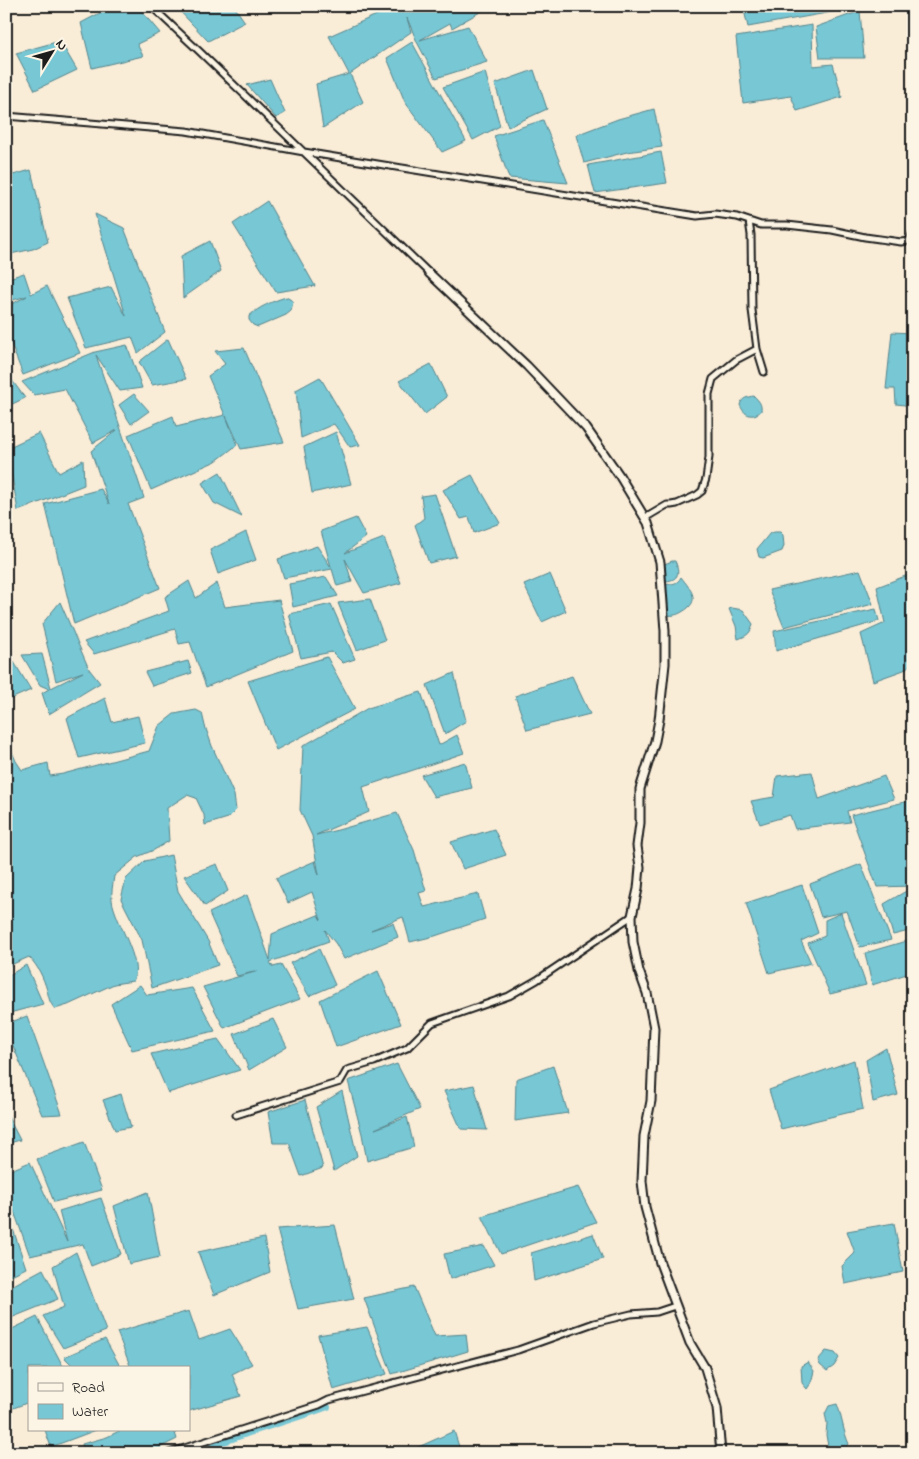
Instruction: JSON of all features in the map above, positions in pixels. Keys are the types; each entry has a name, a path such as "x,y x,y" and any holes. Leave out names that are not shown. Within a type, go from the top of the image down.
{"street":[{"path":"151,6 527,366 586,428 619,475 652,533 660,562 666,647 659,720 651,758 640,789 640,823 637,846 640,867 638,889 632,916 633,942 639,971 647,993 654,1028 651,1101 644,1136 642,1180 645,1207 660,1263 690,1343 705,1368 717,1408 721,1453"},
{"path":"6,116 186,131 697,216 715,214 761,225 787,225 832,230 901,242 909,241 913,232"},
{"path":"749,221 751,235 752,310 757,349 764,372"},
{"path":"645,518 667,505 677,504 697,496 702,491 709,457 709,394 713,379 736,360 757,349"},
{"path":"236,1115 340,1082 347,1070 374,1062 407,1048 432,1022 509,996 537,980 632,916"},
{"path":"169,1453 319,1405 329,1400 518,1350 594,1323 630,1314 657,1312 675,1306"}],"water":[{"path":"113,6 137,6 160,33 137,44 143,56 92,68 81,23"},
{"path":"175,6 234,6 245,22 208,41"},
{"path":"397,6 486,6 487,8 452,28 450,23 420,40 468,26 487,62 436,78 407,18 411,32 350,74 363,102 323,128 316,84 349,74 329,36"},
{"path":"743,6 838,6 838,11 748,27"},
{"path":"860,11 864,58 820,58 816,27"},
{"path":"812,25 813,66 833,64 842,97 797,111 791,96 743,103 736,37"},
{"path":"60,41 77,70 35,90 16,53"},
{"path":"412,42 466,141 442,152 405,102 387,58"},
{"path":"534,70 547,109 508,127 495,84"},
{"path":"485,72 500,126 473,140 443,87"},
{"path":"270,79 285,113 276,118 247,85"},
{"path":"654,109 662,147 627,152 584,163 576,135 618,119"},
{"path":"543,120 568,183 509,178 494,136"},
{"path":"6,147 13,175 31,170 48,242 33,249 6,255"},
{"path":"661,152 667,183 595,193 588,165"},
{"path":"267,201 315,286 276,292 233,224"},
{"path":"95,214 124,228 165,332 138,353 132,337 86,348 67,298 111,287 126,316"},
{"path":"210,241 221,271 183,298 181,256"},
{"path":"24,273 31,294 47,286 80,353 23,375 6,331 6,307 27,296 6,302 6,279"},
{"path":"286,297 293,301 291,311 286,315 258,327 249,320 249,316 257,310 271,302"},
{"path":"892,332 913,333 913,406 896,404 895,389 886,389"},
{"path":"168,339 186,379 152,385 139,362"},
{"path":"127,345 142,388 120,391 96,355 144,498 128,504 160,588 74,624 45,504 101,489 109,504 91,451 117,430 93,443 65,389 34,395 22,382 95,352"},
{"path":"244,348 284,442 241,449 226,416 237,445 216,461 151,490 128,435 173,416 176,427 225,415 208,376 225,364 215,351"},
{"path":"431,364 447,397 425,414 399,381"},
{"path":"320,377 360,445 350,447 334,424 301,438 296,390"},
{"path":"11,379 25,398 6,407 6,380"},
{"path":"134,394 149,411 131,424 119,405"},
{"path":"754,396 760,403 761,411 754,415 749,415 740,405 745,398"},
{"path":"336,432 351,484 312,493 304,447"},
{"path":"39,433 59,473 83,460 84,485 18,511 7,448"},
{"path":"220,472 242,517 214,503 202,483"},
{"path":"472,475 500,523 474,533 469,517 461,519 443,490"},
{"path":"435,494 456,556 429,563 415,525 424,518 421,496"},
{"path":"356,518 366,537 345,553 384,538 401,583 364,593 345,559 352,582 337,586 332,569 284,578 278,559 317,546 331,567 321,531"},
{"path":"246,532 256,560 218,574 210,550"},
{"path":"780,532 783,535 784,546 782,551 763,558 759,557 757,549 770,533"},
{"path":"675,561 678,572 674,579 666,581 662,565"},
{"path":"860,570 873,604 784,627 769,590"},
{"path":"550,574 566,611 542,622 524,585"},
{"path":"908,575 913,595 913,662 904,670 873,681 861,634 885,623 877,587"},
{"path":"326,577 338,596 293,607 289,584"},
{"path":"681,577 693,595 692,604 678,614 667,615 665,585 676,583"},
{"path":"189,581 196,598 217,583 225,607 279,600 293,651 206,687 190,642 179,644 175,629 94,654 84,642 169,611 165,597"},
{"path":"370,599 385,640 357,650 338,603"},
{"path":"60,602 89,669 100,683 49,714 42,693 49,689 40,685 22,655 42,654 51,688 83,672 56,681 42,624"},
{"path":"331,604 355,659 343,663 332,652 301,658 289,614"},
{"path":"729,609 743,610 753,624 748,634 738,639 736,626"},
{"path":"876,609 879,621 776,651 774,631"},
{"path":"6,649 31,690 6,701"},
{"path":"327,657 355,709 276,750 248,681"},
{"path":"188,661 192,673 152,686 145,672"},
{"path":"454,673 466,721 445,734 427,685"},
{"path":"572,676 590,714 527,730 515,696"},
{"path":"421,692 439,745 457,735 464,753 363,787 369,812 316,835 397,813 414,850 426,891 419,893 424,907 478,894 485,919 435,936 410,942 403,917 371,930 393,923 398,937 344,959 336,944 325,930 329,941 270,962 273,967 281,965 300,999 224,1028 203,987 258,971 237,976 209,913 247,895 270,960 272,934 318,915 321,920 312,892 288,903 276,878 315,861 319,875 312,836 300,810 303,746 368,708"},
{"path":"105,698 112,722 138,716 145,743 79,758 67,718"},
{"path":"196,710 202,713 212,746 234,795 236,810 228,818 205,825 204,815 196,798 187,795 167,808 169,841 137,857 114,876 112,900 135,963 133,981 114,984 55,1009 50,1002 40,972 29,957 6,967 6,746 9,745 22,770 48,763 50,776 63,774 149,751 159,726 174,714"},
{"path":"465,762 472,788 434,797 421,775"},
{"path":"812,772 819,799 884,776 894,799 847,811 850,822 795,829 790,815 760,824 751,801 774,797 777,776"},
{"path":"913,800 913,886 877,887 851,815"},
{"path":"494,829 506,855 463,869 451,842"},
{"path":"171,855 178,891 208,941 218,965 152,988 142,940 121,899 126,879 145,861"},
{"path":"217,864 228,891 205,906 184,876"},
{"path":"861,864 891,940 860,947 847,911 821,917 810,884"},
{"path":"802,885 818,933 801,941 811,963 769,973 746,903"},
{"path":"913,887 913,930 893,935 884,904"},
{"path":"841,913 866,985 830,994 808,943 825,936 825,920"},
{"path":"913,939 913,972 872,985 865,953"},
{"path":"319,949 335,985 309,996 290,963"},
{"path":"26,965 43,1004 6,1014 6,977"},
{"path":"378,971 401,1024 336,1047 320,1000"},
{"path":"140,985 147,995 192,988 215,1031 132,1050 111,1004"},
{"path":"27,1016 62,1114 42,1115 6,1029 6,1024"},
{"path":"273,1019 287,1047 249,1070 234,1034"},
{"path":"218,1039 240,1070 168,1093 151,1054"},
{"path":"886,1048 898,1095 873,1102 866,1060"},
{"path":"854,1060 863,1109 781,1129 769,1090"},
{"path":"397,1064 420,1109 375,1129 407,1117 414,1147 367,1161 348,1081"},
{"path":"553,1066 568,1113 515,1121 516,1079"},
{"path":"474,1085 487,1130 461,1129 444,1091"},
{"path":"342,1091 357,1156 334,1171 316,1107"},
{"path":"121,1094 131,1127 115,1130 103,1100"},
{"path":"305,1100 323,1168 301,1176 289,1143 273,1143 268,1112"},
{"path":"6,1113 20,1140 6,1144"},
{"path":"84,1142 102,1190 54,1202 37,1159"},
{"path":"30,1162 67,1242 59,1211 101,1198 121,1254 91,1266 83,1244 30,1256 6,1189 6,1172"},
{"path":"578,1187 596,1222 501,1254 482,1216"},
{"path":"148,1192 160,1257 129,1264 114,1206"},
{"path":"6,1208 26,1268 7,1277 6,1276"},
{"path":"894,1223 903,1272 845,1284 842,1266 855,1253 847,1231"},
{"path":"335,1225 354,1299 298,1309 277,1229"},
{"path":"593,1234 603,1259 534,1281 531,1253"},
{"path":"264,1238 270,1272 214,1295 198,1252"},
{"path":"484,1246 494,1265 450,1279 444,1254"},
{"path":"76,1252 106,1331 63,1348 43,1316 64,1307 53,1266"},
{"path":"43,1269 58,1299 6,1320 6,1289"},
{"path":"414,1287 435,1336 466,1334 468,1351 392,1374 364,1298"},
{"path":"189,1311 199,1340 230,1329 252,1364 232,1374 241,1396 190,1411 190,1366 130,1366 117,1332"},
{"path":"37,1317 63,1366 28,1366 28,1402 6,1411 6,1366 12,1362 6,1332"},
{"path":"367,1327 387,1374 333,1390 318,1335"},
{"path":"105,1339 120,1366 73,1366 64,1357"},
{"path":"826,1351 835,1353 839,1358 834,1366 827,1371 820,1365 818,1360"},
{"path":"808,1362 814,1371 811,1383 807,1389 802,1383 801,1366"},
{"path":"837,1404 849,1444 842,1452 829,1452 825,1414 829,1406"},
{"path":"454,1431 461,1453 415,1453 414,1449"},
{"path":"46,1432 91,1432 51,1447"},
{"path":"117,1432 175,1432 177,1439 149,1453 84,1453 82,1444"}],"waterway":[{"path":"199,1453 246,1434 328,1407"}]}
